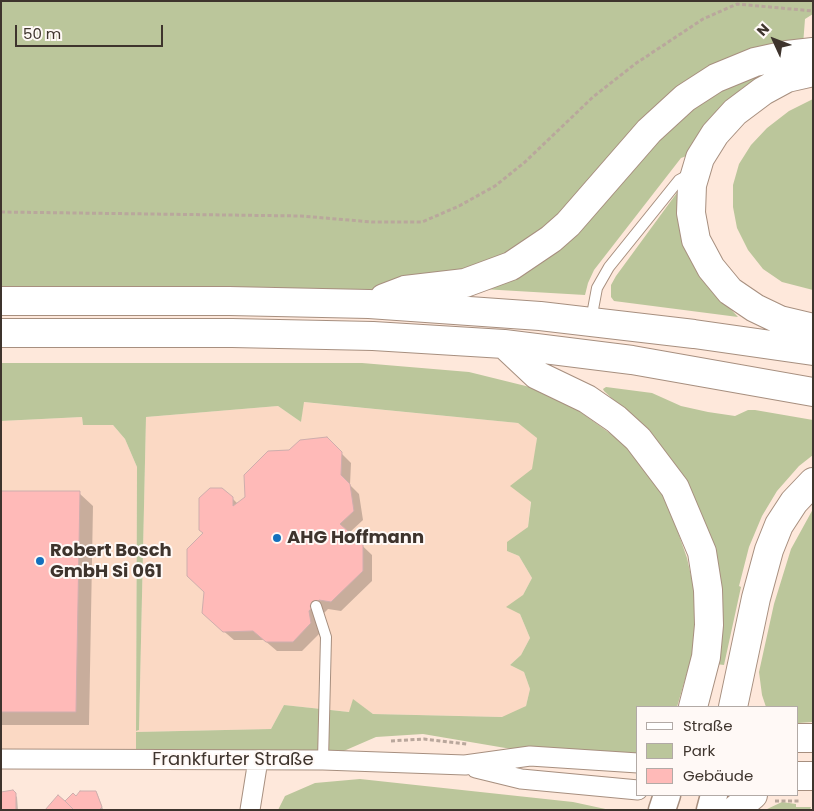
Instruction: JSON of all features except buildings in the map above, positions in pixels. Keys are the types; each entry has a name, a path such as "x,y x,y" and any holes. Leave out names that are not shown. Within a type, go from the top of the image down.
{"main road":[{"path":"369,304 405,290 466,283 511,266 551,239 568,224 649,131 686,98 716,78 755,62 813,52"},
{"path":"813,72 779,82 763,91 735,112 715,134 700,158 696,171 692,185 691,213 696,240 711,268 730,291 755,308 780,320 813,328"},
{"path":"1,302 220,301 369,304 591,321 813,351"},
{"path":"1,334 232,332 373,336 504,344 632,360 813,392"},
{"path":"504,344 536,375 587,399 616,420 638,440 675,488 702,552 708,590 709,625 706,657 693,706"},
{"path":"734,706 756,598 769,550 779,526 794,502 813,482"},
{"path":"799,776 813,776"},
{"path":"662,810 667,796"},
{"path":"710,810 714,796"},
{"path":"735,810 752,796"}],"street":[{"name":"Frankfurter Straße","path":"1,759 323,760 465,765 530,756 636,763"},
{"path":"250,810 258,760"},
{"name":"Frankfurter Straße","path":"465,765 521,779 636,790"}],"lane":[{"path":"591,321 598,288 610,267 679,180 696,171"},
{"path":"316,606 326,637 323,760"}],"path":[{"path":"1,212 292,216 372,222 422,222 459,206 495,186 525,162 594,97 635,64 703,19 737,3 813,11"}],"shaded area":[{"path":"303,402 518,423 537,437 528,527 517,537 507,551 519,556 532,578 523,595 520,614 530,638 521,655 510,665 524,672 530,689 526,706 505,717 373,714 353,700 350,712 284,705 271,729 136,732 136,759 1,759 1,421 82,417 83,425 113,425 125,439 137,467 136,731 139,730 146,417 278,406 301,422"}],"green space":[{"path":"1,1 813,1 813,14 805,19 803,45 736,69 551,239 405,290 1,302"},
{"path":"764,70 762,75 741,89 708,120 694,144 692,154 681,158 594,270 585,295 482,289 690,105"},
{"path":"813,99 813,290 782,282 763,269 748,250 737,228 733,207 733,185 739,164 751,145 767,128 789,111"},
{"path":"679,190 726,304 738,317 614,301 611,297 611,285 616,276"},
{"path":"1,363 362,363 469,372 554,393 622,442 666,498 687,558 696,598 693,652 677,706 636,706 636,754 529,752 423,734 376,737 323,760 136,759 136,732 271,729 284,705 349,712 353,699 373,714 502,717 526,706 530,689 524,672 510,665 521,655 530,638 520,614 506,607 523,595 532,578 519,556 507,551 507,542 528,527 531,502 510,486 532,469 537,438 518,423 304,402 301,422 278,406 146,417 139,730 136,731 137,467 125,439 113,425 83,425 82,417 1,421"},
{"path":"606,387 652,393 681,406 708,412 735,416 748,410 755,410 813,420 813,455 799,466 777,491 762,516 749,547 739,586 741,587 724,665 716,664 722,635 722,614 718,567 711,536 709,536 637,422 604,391 603,389"},
{"path":"813,509 813,722 799,723 799,706 766,706 759,672 774,604 791,549"},
{"path":"360,779 573,802 610,810 278,810 285,796 315,783"},
{"path":"782,802 796,804 796,807 811,807 810,810 765,810"}],"place":[{"name":"AHG Hoffmann","path":"277,538"},
{"name":"Robert Bosch GmbH Si 061","path":"40,561"}]}
